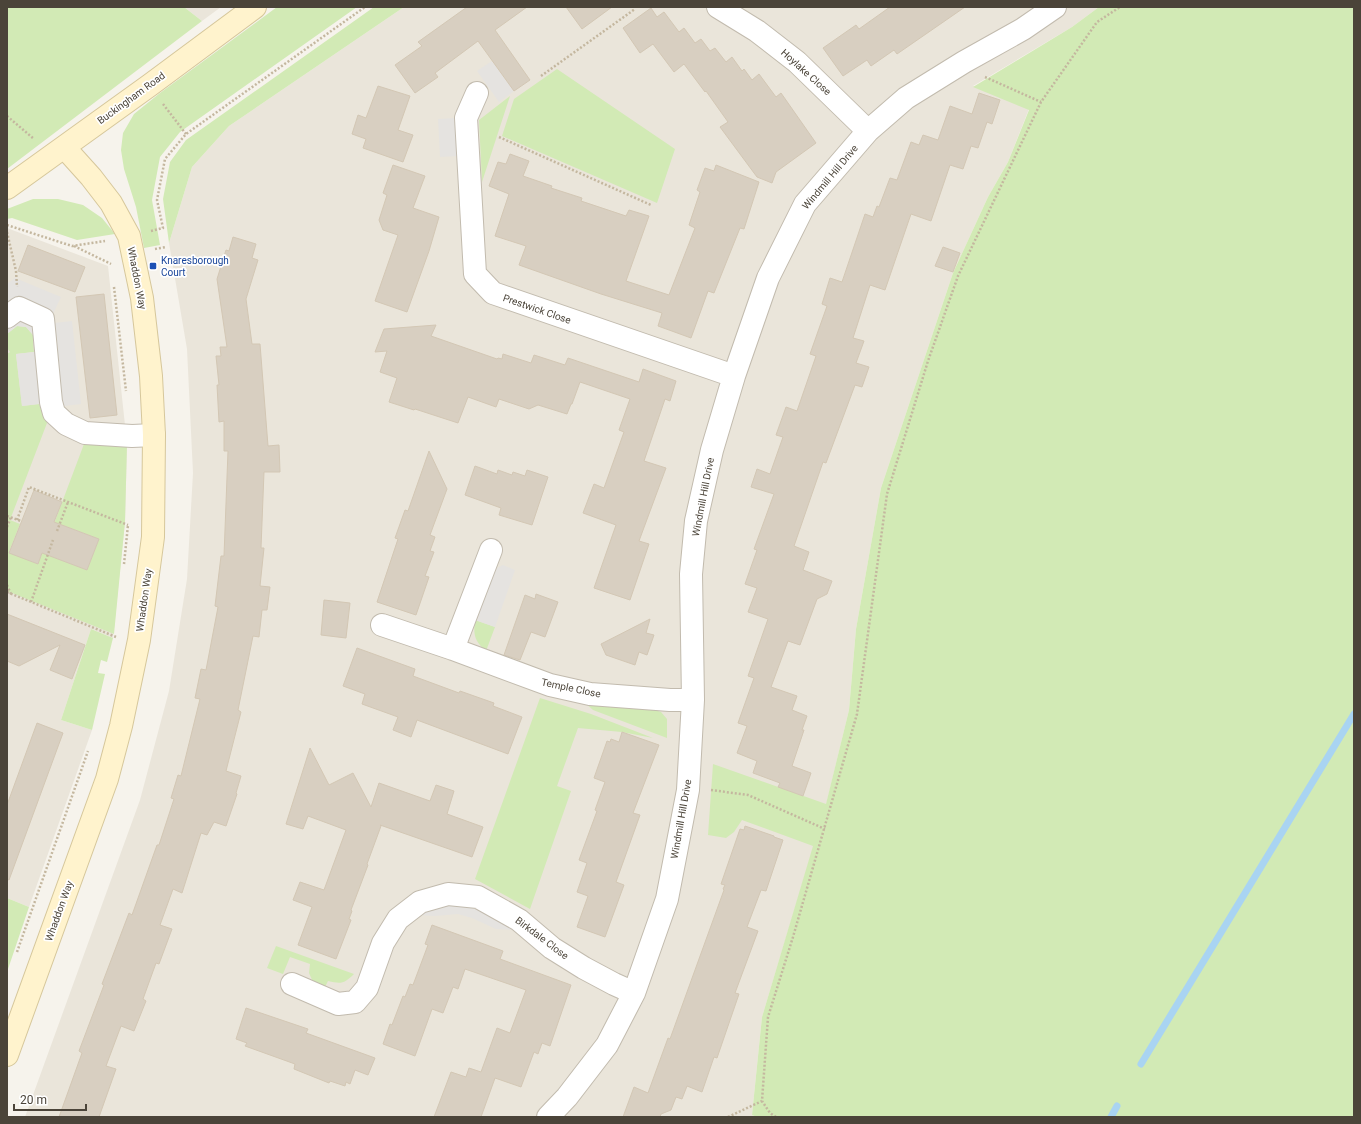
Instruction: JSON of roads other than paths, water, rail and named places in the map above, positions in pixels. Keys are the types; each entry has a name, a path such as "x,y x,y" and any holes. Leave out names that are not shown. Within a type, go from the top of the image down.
{"street":[{"name":"Buckingham Road","path":"7,188 254,7"},
{"name":"Hoylake Close","path":"718,7 757,31 797,62 868,131"},
{"name":"Windmill Hill Drive","path":"548,1117 567,1097 607,1045 634,993 667,899 688,790 693,700 691,574 696,521 712,450 734,376 768,278 805,204 868,131 906,98 1023,28 1055,7"},
{"name":"Prestwick Close","path":"476,93 466,118 475,274 493,294 734,376"},
{"name":"Whaddon Way","path":"7,1056 11,1031 107,779 122,726 139,640 153,537 154,435 151,376 142,298 129,236 111,203 91,177 59,151"},
{"path":"13,313 43,319 51,402 54,413 66,424 85,433 132,436 154,435"},
{"path":"453,649 491,550"},
{"name":"Temple Close","path":"382,625 453,649 550,685 590,694 670,700 693,700"},
{"name":"Birkdale Close","path":"292,984 338,1004 355,1002 367,988 383,943 398,919 420,902 448,894 478,897 519,920 552,948 584,968 634,993"}],"waterway":[{"path":"1141,1064 1354,714"},
{"path":"1111,1117 1117,1106"}],"place":[{"name":"Knaresborough Court","path":"153,266"}]}
